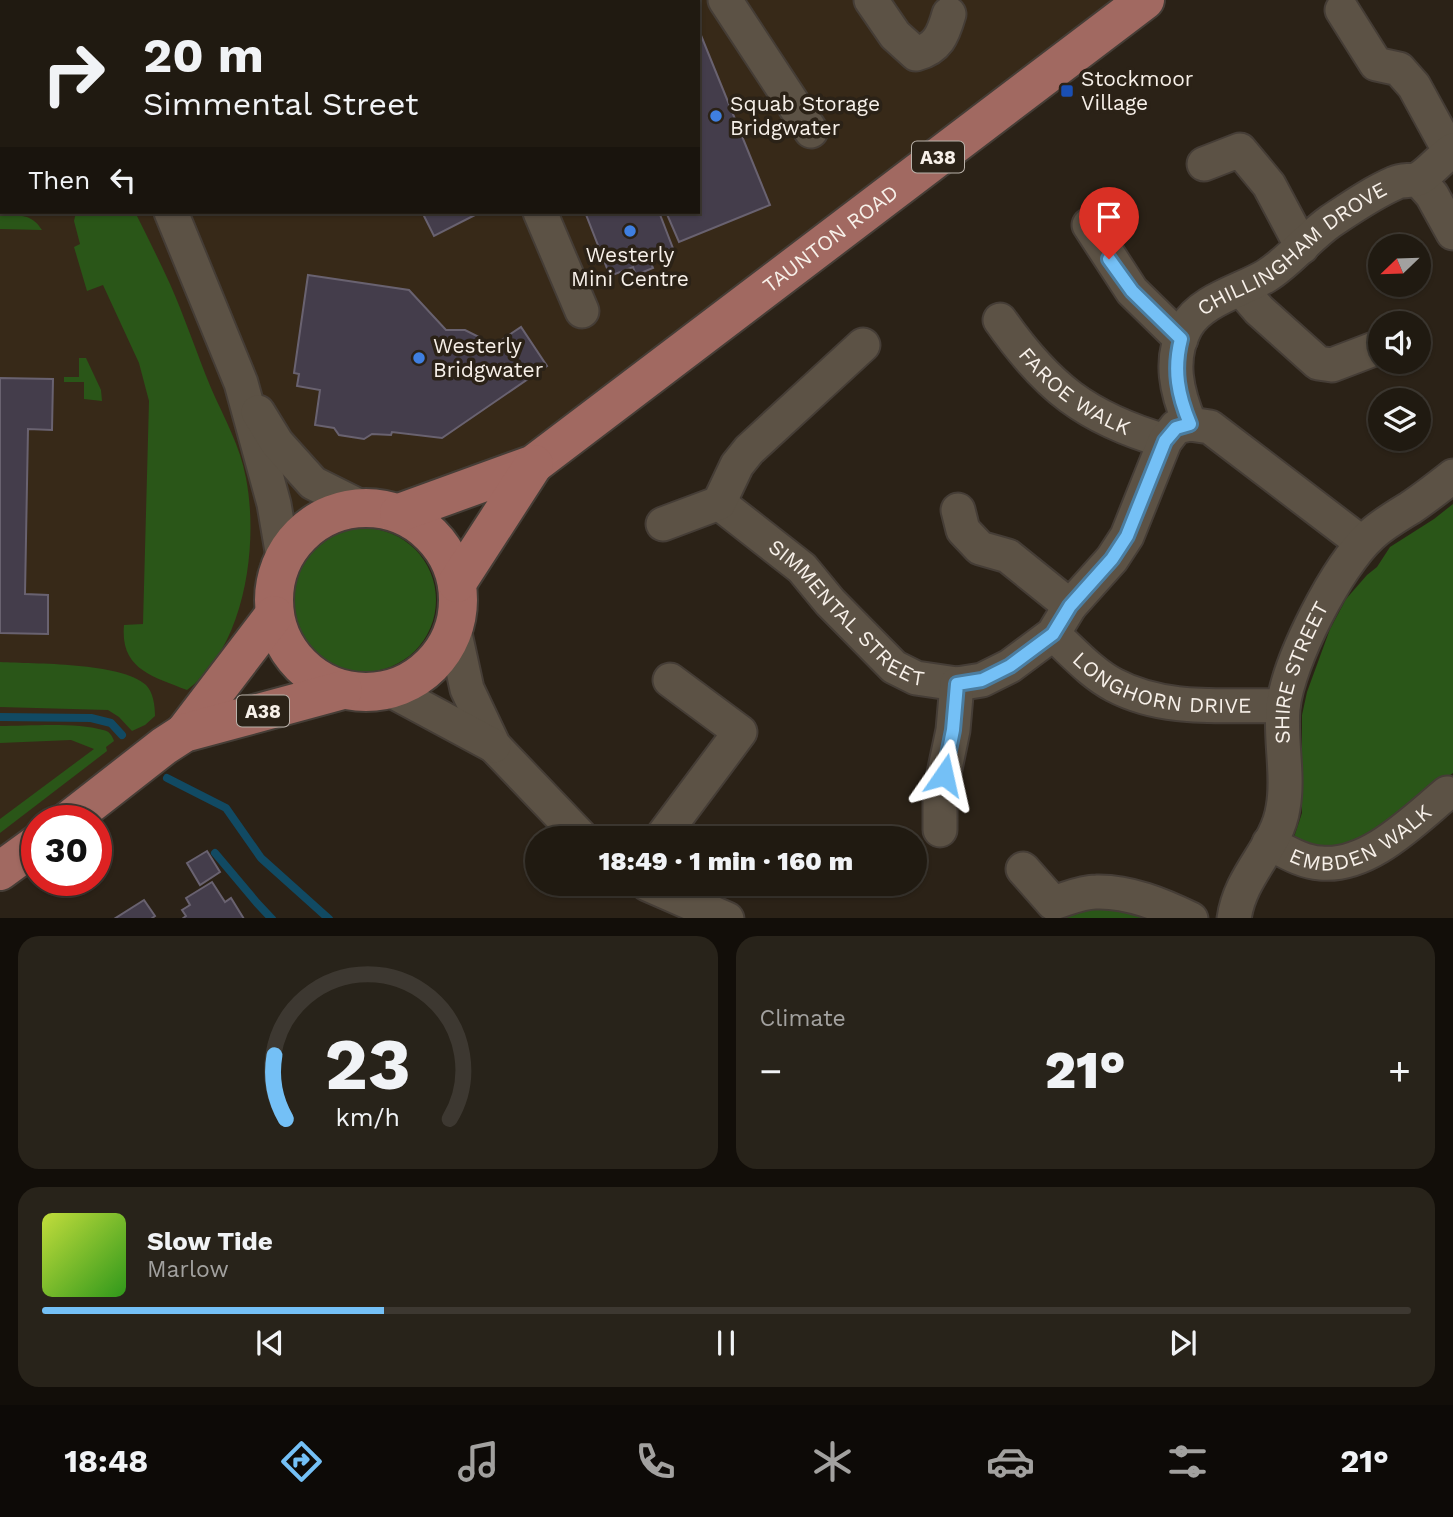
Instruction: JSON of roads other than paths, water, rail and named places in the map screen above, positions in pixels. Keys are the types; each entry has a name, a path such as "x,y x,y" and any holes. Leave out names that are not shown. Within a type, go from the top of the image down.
{"main road":[{"name":"TAUNTON ROAD","path":"398,513 534,464 1136,4"},
{"name":"TAUNTON ROAD","path":"457,583 534,464"},
{"name":"A38","path":"361,507 382,508 398,513 420,524 437,540 450,561 457,583 458,606 454,629 444,650 431,666 411,681 390,690 366,693 342,690 318,679 298,663 282,640 274,615 273,596 283,557 295,540 315,522 338,511 361,507"},
{"name":"A38","path":"88,805 174,740 274,615"},
{"name":"A38","path":"174,740 342,690"},
{"path":"0,871 21,856"}],"street":[{"path":"725,0 811,131"},
{"path":"871,0 895,35 916,54 936,45 943,35 949,15"},
{"path":"1342,10 1376,64 1399,69 1414,86 1451,151"},
{"path":"1204,164 1240,150 1269,185 1302,247"},
{"name":"CHILLINGHAM DROVE","path":"1178,433 1175,367 1181,339 1188,324 1203,310 1268,275 1324,226 1371,194 1398,181 1418,179 1451,151"},
{"path":"1418,179 1432,195 1453,233"},
{"path":"176,214 241,383 274,503 283,557"},
{"path":"541,214 582,311"},
{"path":"1089,225 1132,291 1181,339"},
{"path":"1241,289 1259,310 1318,363 1332,365 1368,351"},
{"name":"FAROE WALK","path":"1000,320 1030,361 1073,401 1110,422 1178,433"},
{"path":"663,524 719,503 737,465 749,450 863,345"},
{"path":"241,383 277,443 313,483 361,507"},
{"path":"1178,433 1210,427 1362,543"},
{"name":"SIMMENTAL STREET","path":"719,503 802,568 830,602 894,667 916,678 957,684 982,680 1010,666 1053,634 1070,606 1112,559 1127,536 1178,433"},
{"name":"SHIRE STREET","path":"1234,918 1245,880 1279,825 1283,808 1283,706 1305,638 1317,612 1362,543 1390,519 1409,509 1453,476"},
{"path":"958,510 963,530 980,548 1008,556 1070,606"},
{"path":"454,629 467,689 494,746"},
{"name":"LONGHORN DRIVE","path":"1053,634 1101,677 1116,686 1150,698 1179,705 1283,706"},
{"path":"670,680 740,732 670,826"},
{"path":"940,830 940,793 953,730 957,684"},
{"path":"390,690 494,746 571,826"},
{"name":"EMBDEN WALK","path":"1269,842 1312,862 1336,863 1354,859 1385,842 1447,793"},
{"path":"1023,869 1053,903 1094,891 1113,893 1134,897 1188,918"},
{"path":"674,896 725,918"}],"waterway":[{"path":"0,717 91,718 111,723 122,735"},
{"path":"167,778 226,808 261,858 328,918"},
{"path":"215,853 271,918"}],"place":[{"name":"Stockmoor Village","path":"1067,91"},
{"name":"Squab Storage Bridgwater","path":"716,116"},
{"name":"Westerly Mini Centre","path":"630,231"},
{"name":"Westerly Bridgwater","path":"419,358"}]}
